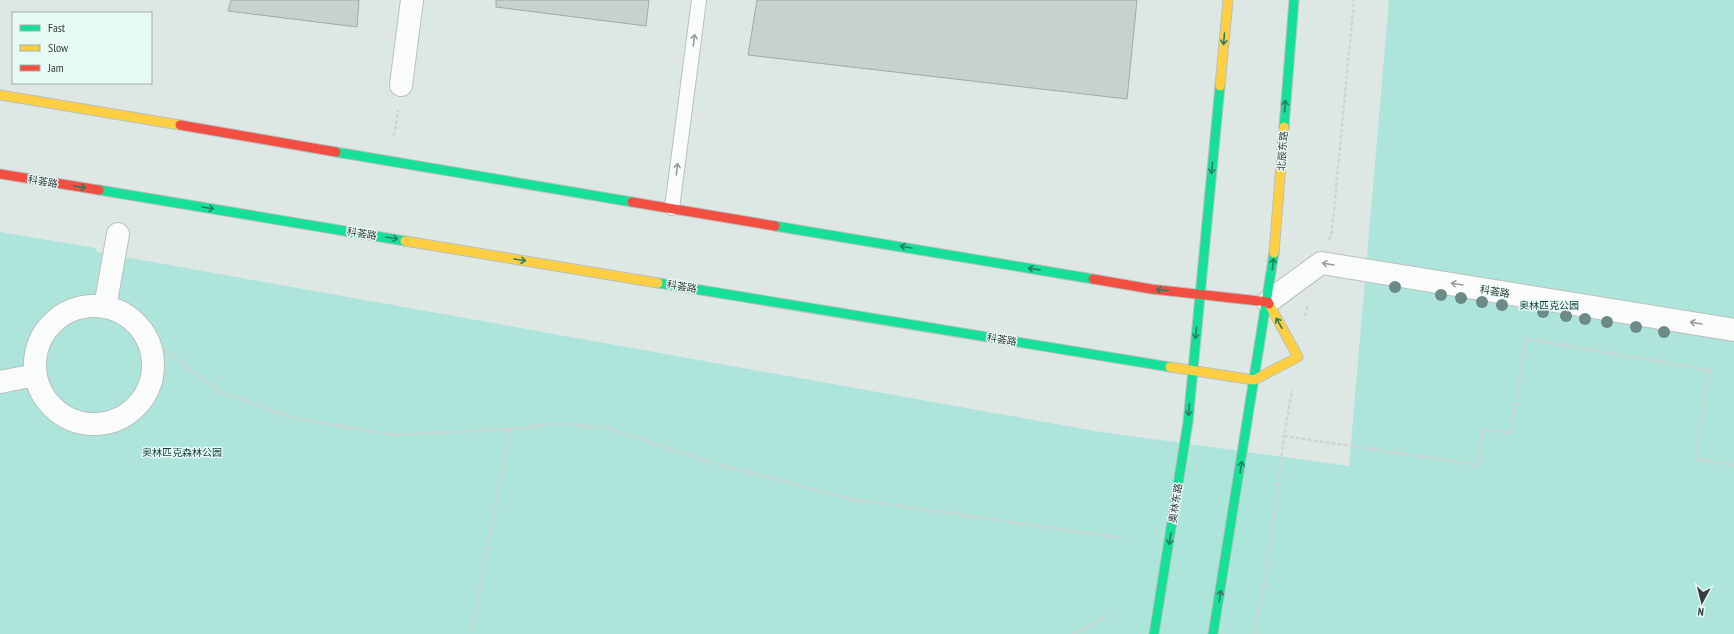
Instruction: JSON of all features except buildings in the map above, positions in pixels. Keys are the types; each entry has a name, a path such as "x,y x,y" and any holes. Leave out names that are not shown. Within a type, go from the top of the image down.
{"main road":[{"path":"1200,294 1228,0"},
{"name":"北辰东路","path":"1254,380 1268,302 1273,261 1294,0"},
{"path":"0,95 1151,289 1268,302 1298,357 1254,380 1213,634"},
{"name":"科荟路","path":"0,174 1254,380"},
{"name":"奥林东路","path":"1154,634 1187,429 1200,294"}],"street":[{"path":"401,85 412,0"},
{"path":"105,307 118,234"},
{"path":"1268,302 1321,263"},
{"name":"科荟路","path":"1321,263 1734,330"},
{"path":"96,305 115,309 132,319 145,334 152,352 153,372 148,390 136,406 120,418 101,423 82,422 64,416 48,403 38,386 34,367 37,348 45,330 59,316 76,308 96,305"},
{"path":"0,382 36,375"}],"lane":[{"path":"672,208 699,0"}],"path":[{"path":"1321,263 1332,231 1354,0"},
{"path":"388,160 397,126 401,85"},
{"path":"1305,319 1308,304"},
{"path":"145,334 218,391 293,418 394,435 510,429 557,423 608,428 713,463 851,499 1122,538"},
{"path":"1284,436 1478,465 1483,429 1511,433 1526,339 1708,370 1696,459 1734,465"},
{"path":"1254,634 1267,569 1284,436 1298,357"},
{"path":"471,634 510,429"},
{"path":"1073,634 1110,614"}],"green space":[{"name":"奥林匹克森林公园","path":"1389,0 1734,0 1734,634 0,634 0,232 96,248 97,252 1095,431 1349,466"}],"traffic: fast":[{"path":"1284,127 1294,0"},
{"path":"1154,634 1188,422 1220,86"},
{"path":"336,152 632,202"},
{"path":"99,190 405,241"},
{"path":"775,226 1093,279"},
{"path":"1213,634 1274,253"},
{"path":"658,283 1170,367"}],"traffic: slow":[{"path":"1220,86 1228,0"},
{"path":"0,95 180,125"},
{"path":"1274,253 1284,127"},
{"path":"405,241 658,283"},
{"path":"1170,367 1254,380 1298,357 1269,304"}],"traffic: jam":[{"path":"180,125 336,152"},
{"path":"0,174 99,190"},
{"path":"632,202 775,226"},
{"path":"1093,279 1151,289 1268,302 1269,304"}],"park label":[{"name":"奥林匹克公园","path":"1549,305"}]}
